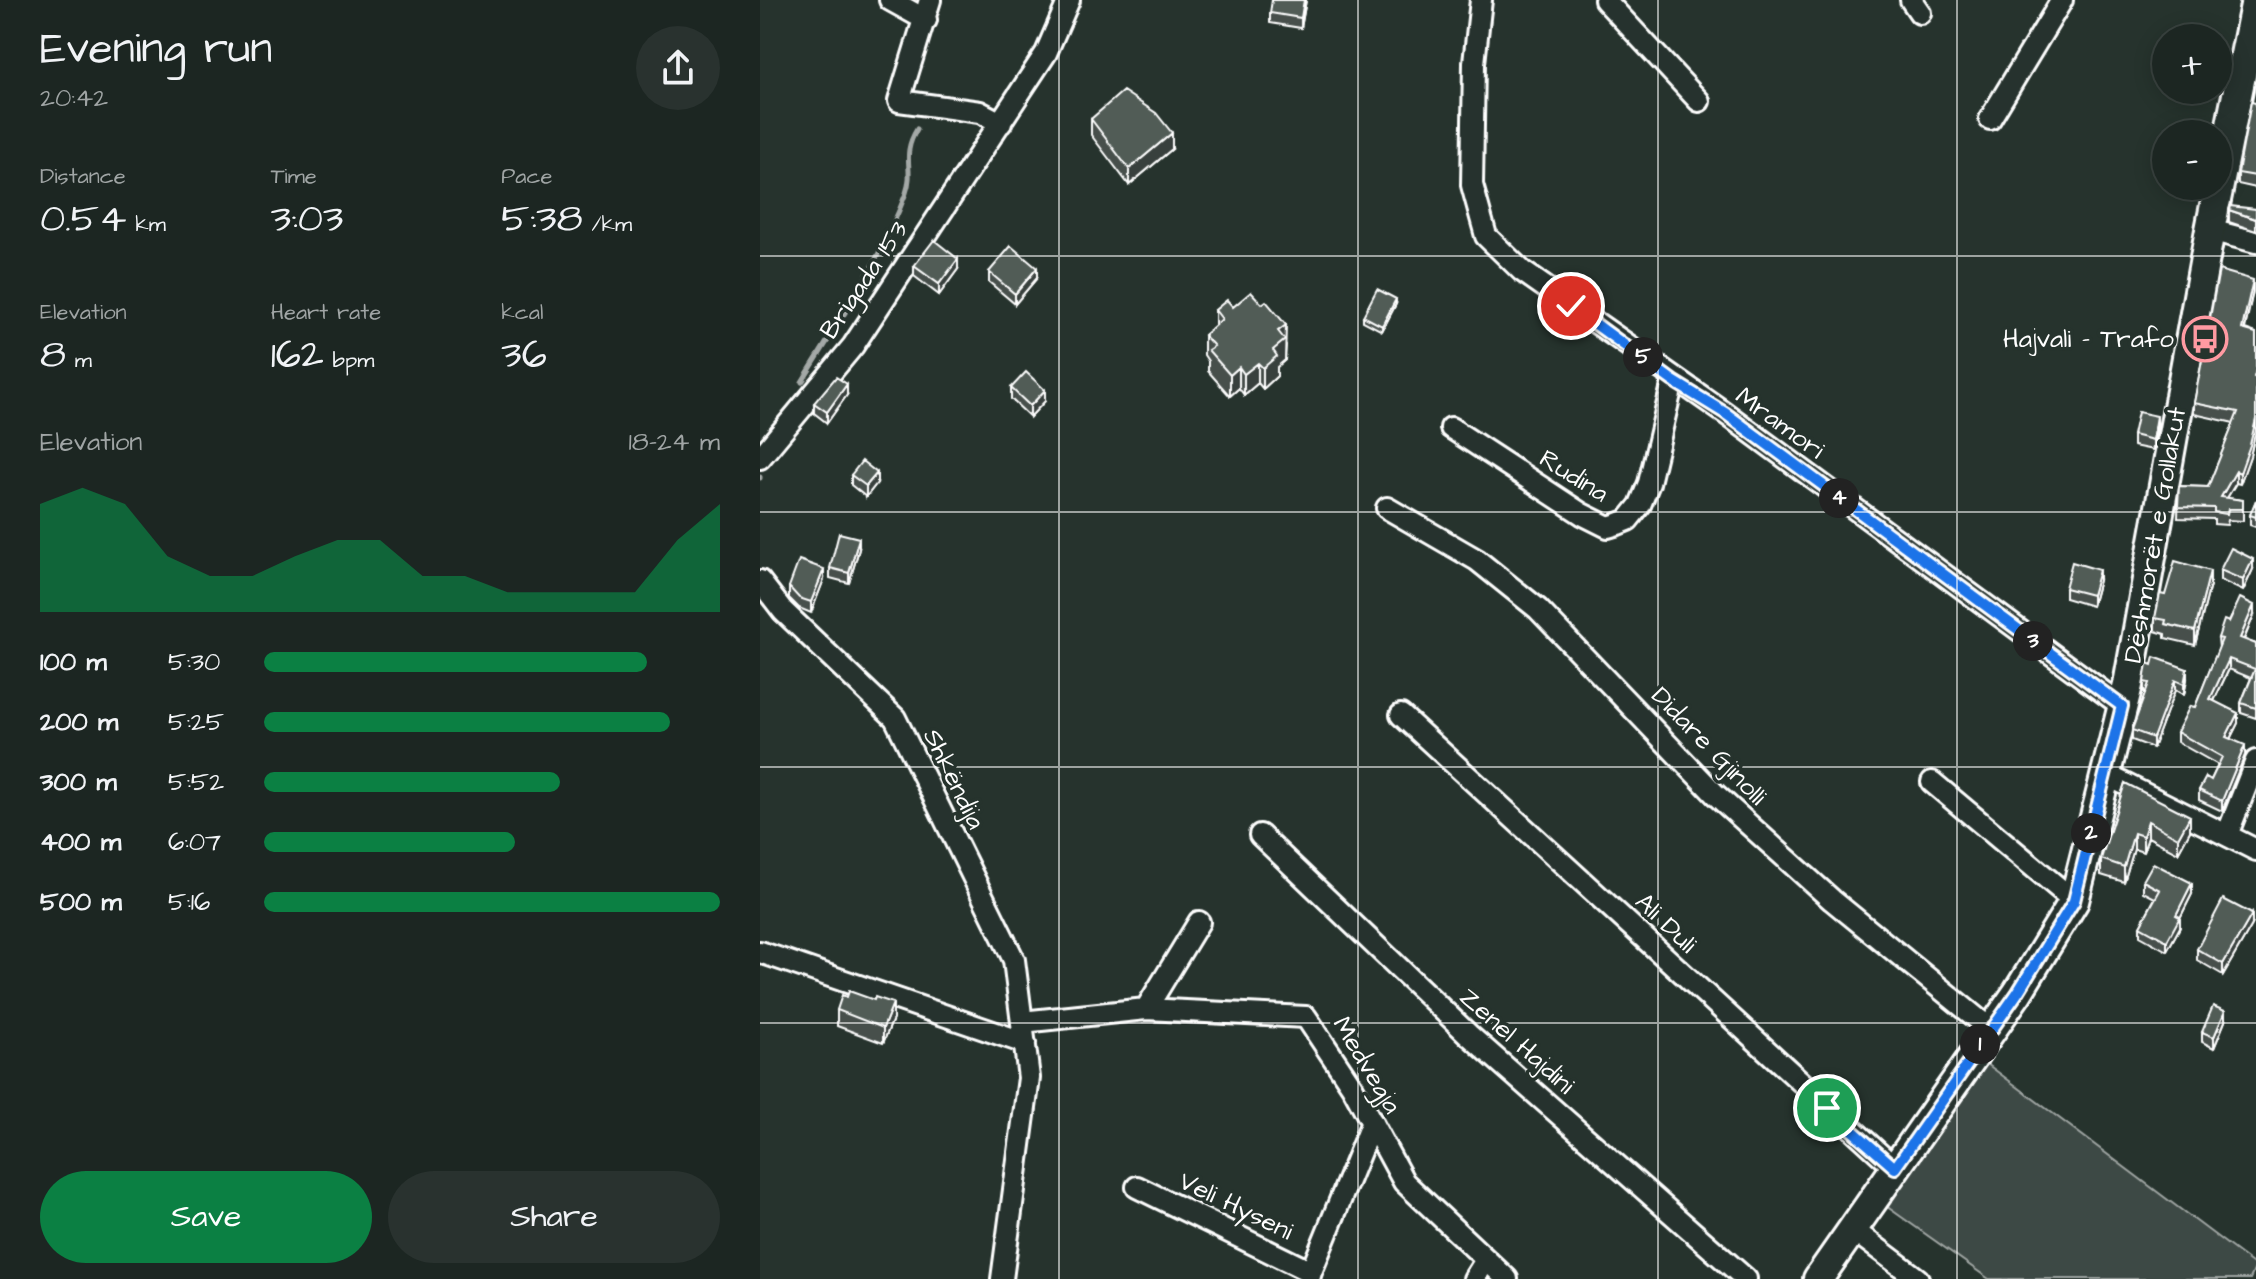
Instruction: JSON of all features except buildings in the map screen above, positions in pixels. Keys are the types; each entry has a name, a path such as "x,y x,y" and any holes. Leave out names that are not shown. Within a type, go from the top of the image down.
{"street":[{"path":"890,0 928,10 899,101 980,112 1001,123"},
{"name":"Brigada 153","path":"760,458 853,346 1046,53 1069,0"},
{"name":"Mramori","path":"1481,0 1474,63 1472,185 1486,236 1522,271 1673,381 1725,413 2122,706"},
{"path":"1605,0 1699,101"},
{"path":"1990,119 2062,0"},
{"name":"Dëshmorët e Gollakut","path":"1818,1279 2074,901 2122,706 2256,0"},
{"path":"2210,230 2256,242"},
{"name":"Rudina","path":"1451,428 1582,514 1608,527 1628,520 1640,505 1649,483 1673,381"},
{"name":"Didare Gjinolli","path":"1387,508 1477,560 1538,609 1715,794 1832,900 1990,1029"},
{"name":"Shkëndija","path":"760,581 783,611 895,718 1014,960 1029,1078 1004,1278"},
{"name":"Ali Duli","path":"1401,715 1895,1168"},
{"path":"2227,835 2256,761"},
{"path":"2105,774 2256,850"},
{"path":"1932,782 2074,901"},
{"name":"Zenel Hajdini","path":"1260,835 1469,1035 1746,1279"},
{"path":"1146,1009 1199,922"},
{"path":"760,952 1025,1043"},
{"name":"Medvegja","path":"1022,1022 1146,1009 1306,1017 1372,1122 1404,1182 1507,1279"},
{"name":"Veli Hyseni","path":"1137,1187 1310,1275 1372,1122"},
{"path":"1852,1229 1918,1279"},
{"path":"1474,1279 1486,1260"}],"shaded area":[{"path":"1987,1064 2256,1266 2250,1279 1989,1279 1886,1206"}],"waterway":[{"path":"802,382 858,290 896,218 906,193 909,147 917,129"}],"place":[{"name":"Hajvali - Trafo","path":"2205,339"}],"route":[{"path":"1571,306 1673,381 1725,413 2122,706 2074,901 2018,992 1895,1168 1827,1108"}]}
